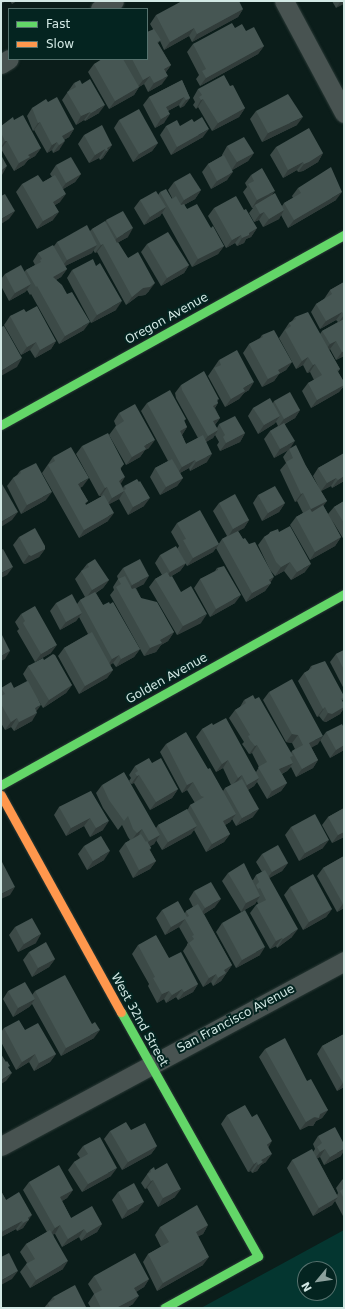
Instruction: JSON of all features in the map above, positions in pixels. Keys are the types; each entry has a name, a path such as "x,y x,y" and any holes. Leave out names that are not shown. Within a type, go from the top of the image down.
{"street":[{"path":"102,8 114,1"},
{"path":"284,1 344,113"},
{"name":"Oregon Avenue","path":"1,425 344,235"},
{"name":"Golden Avenue","path":"1,785 344,594"},
{"name":"West 32nd Street","path":"1,795 150,1065 258,1256 164,1308"},
{"name":"San Francisco Avenue","path":"1,1146 344,961"}],"green space":[{"path":"344,1230 344,1308 201,1308"}],"building":[{"path":"182,1 239,1 243,9 197,34 194,28 170,42 156,15"},
{"path":"232,23 235,28 242,24 246,31 254,27 264,46 206,78 202,71 206,69 193,44"},
{"path":"154,29 161,40 157,42 171,65 164,69 168,76 154,83 150,76 143,80 133,60 148,60 148,32"},
{"path":"100,60 124,60 139,87 115,101 94,64"},
{"path":"224,75 230,86 233,85 245,108 218,123 203,99 201,100 199,97 202,95 198,89"},
{"path":"90,79 105,105 91,113 90,112 81,116 67,92 76,87 74,83 80,80 82,84"},
{"path":"182,80 190,98 186,100 184,97 166,107 170,114 161,119 149,97"},
{"path":"288,94 303,117 268,133 256,111"},
{"path":"57,97 74,129 62,136 65,141 59,145 57,142 52,145 40,122 38,123 32,108 46,99 48,102"},
{"path":"139,109 158,143 139,154 119,120"},
{"path":"23,115 41,148 28,155 30,157 19,163 1,133 1,126 13,117 14,120"},
{"path":"202,117 209,129 177,147 166,126 177,120 180,126 192,119 194,122"},
{"path":"102,125 112,145 107,148 108,150 106,151 105,149 95,155 84,135"},
{"path":"309,128 323,153 309,162 304,164 303,162 288,170 276,147"},
{"path":"244,137 254,153 237,162 227,146"},
{"path":"1,155 7,166 1,171"},
{"path":"224,155 233,172 217,181 208,164"},
{"path":"71,157 81,174 66,183 56,165"},
{"path":"331,167 342,192 294,220 284,203 301,193 298,188"},
{"path":"262,168 275,191 257,200 248,184 254,181 251,175"},
{"path":"190,173 201,190 184,200 174,182"},
{"path":"38,175 43,182 55,175 66,194 53,202 59,212 43,221 22,184"},
{"path":"166,189 172,199 176,196 181,205 184,204 187,209 197,204 211,228 213,226 224,246 198,259 160,192"},
{"path":"156,191 166,207 150,217 140,200"},
{"path":"275,193 284,210 269,219 264,212 260,214 255,205"},
{"path":"5,194 15,211 1,219 1,196"},
{"path":"236,196 244,210 246,209 257,228 249,233 249,235 242,238 241,235 232,240 214,208"},
{"path":"123,211 133,228 117,238 106,220"},
{"path":"105,221 117,243 118,242 128,258 138,252 155,283 150,287 143,288 132,297 103,244 101,245 92,229"},
{"path":"87,225 97,245 67,260 57,242"},
{"path":"168,232 189,265 167,278 147,244"},
{"path":"53,245 67,269 53,277 62,285 67,294 72,292 90,322 65,336 37,286 36,287 26,270 41,262 40,260 42,259 38,253"},
{"path":"93,259 96,266 100,263 122,301 97,315 72,270"},
{"path":"21,265 31,284 15,293 5,274"},
{"path":"344,282 344,315 342,312 326,321 316,304 332,294 330,290"},
{"path":"37,306 56,341 40,350 36,342 27,347 10,316 24,309 26,312"},
{"path":"308,312 340,369 337,370 344,382 344,385 317,400 308,383 322,375 315,364 313,365 308,357 302,361 285,330 291,326 289,323 296,319 295,317"},
{"path":"344,319 344,351 342,352 336,341 330,344 322,331"},
{"path":"4,326 22,358 1,371 1,327"},
{"path":"274,330 292,362 278,370 280,373 268,379 249,344 263,337 262,335"},
{"path":"237,350 254,382 243,388 245,391 231,399 214,368 221,365 219,360"},
{"path":"204,371 219,399 217,400 218,403 213,406 220,418 213,421 218,430 208,436 182,390 181,385"},
{"path":"170,390 186,419 184,420 187,427 180,431 186,444 203,435 212,454 196,462 195,460 182,467 147,403"},
{"path":"290,392 300,410 284,419 274,401"},
{"path":"270,398 280,416 264,425 253,408"},
{"path":"135,404 155,440 144,446 146,449 132,457 115,427 124,421 119,413"},
{"path":"235,416 245,433 226,443 223,437 225,435 219,424"},
{"path":"284,423 295,441 280,449 270,431"},
{"path":"108,433 124,464 120,468 125,477 119,481 124,491 112,498 82,446"},
{"path":"296,445 306,466 327,501 311,509 303,493 301,494 286,462 293,458 289,449"},
{"path":"71,447 89,478 78,484 88,501 85,503 86,505 104,495 114,513 84,530 48,465 55,461 53,457"},
{"path":"344,453 344,476 338,480 336,478 327,483 318,468"},
{"path":"172,459 183,478 166,487 155,468"},
{"path":"36,463 52,492 27,505 13,478 21,473 20,471"},
{"path":"137,479 139,482 140,481 150,498 133,507 124,490 126,489 124,486"},
{"path":"1,484 18,512 1,522"},
{"path":"275,486 285,503 268,513 258,495"},
{"path":"235,494 249,520 233,529 219,503"},
{"path":"344,501 344,523 334,507"},
{"path":"323,505 341,537 315,552 296,517 310,509 312,512"},
{"path":"200,510 219,544 193,558 183,540 186,539 177,523"},
{"path":"290,526 311,564 297,572 290,562 281,567 276,562 264,537 270,532 278,529 279,532"},
{"path":"35,528 45,546 45,549 31,556 19,537"},
{"path":"238,531 243,539 245,538 249,544 255,542 274,577 269,580 271,583 252,593 222,539"},
{"path":"176,546 186,563 170,572 160,555"},
{"path":"3,549 13,567 1,573 1,550"},
{"path":"95,559 109,580 92,590 81,571 89,567 87,564"},
{"path":"140,559 149,576 132,585 123,568"},
{"path":"224,566 241,595 216,609 200,579 218,570 217,568"},
{"path":"167,572 170,577 172,576 181,592 191,586 207,614 183,626 155,579"},
{"path":"125,576 132,589 135,588 141,598 157,602 174,632 160,640 162,643 150,648 116,587 121,584 118,579"},
{"path":"95,592 103,605 113,602 140,649 121,659 119,655 112,659 80,600"},
{"path":"72,594 82,613 66,622 56,603"},
{"path":"35,606 57,645 41,654 23,623 25,621 21,614"},
{"path":"92,632 113,670 85,686 64,648"},
{"path":"1,635 10,651 1,656"},
{"path":"344,650 344,670 336,654"},
{"path":"53,654 72,685 49,700 28,666 43,658 44,660"},
{"path":"325,661 344,696 341,699 344,707 332,714 328,713 325,707 323,709 304,673 312,668 311,666"},
{"path":"292,679 323,736 309,743 318,760 302,769 292,751 303,745 298,735 292,734 269,692"},
{"path":"28,681 41,705 35,708 37,713 19,722 17,718 11,722 1,704 1,696 5,694 1,688 11,682 14,688"},
{"path":"253,695 255,699 259,697 293,756 290,757 293,763 279,769 287,783 272,791 258,767 267,762 257,745 255,746 250,740 248,736 250,735 235,710 246,703 244,700"},
{"path":"226,718 259,778 247,785 242,775 238,778 228,760 222,764 202,729 212,723 213,725"},
{"path":"342,724 344,728 344,745 336,750 326,732"},
{"path":"186,732 208,769 210,768 236,814 223,821 230,834 212,844 190,805 204,797 201,796 193,782 187,785 166,744"},
{"path":"149,758 152,763 161,758 178,789 156,802 139,775 137,776 135,773 138,771 135,766"},
{"path":"124,772 160,835 149,841 142,829 137,833 133,829 128,816 124,821 109,800 102,785"},
{"path":"242,779 259,809 242,818 225,788"},
{"path":"91,791 109,821 96,828 90,818 71,828 59,807"},
{"path":"344,808 344,832 338,835 328,817"},
{"path":"187,809 197,826 168,842 158,825"},
{"path":"315,814 329,840 305,853 291,827"},
{"path":"141,834 151,848 149,849 156,861 139,870 125,843"},
{"path":"101,836 110,851 93,861 84,846"},
{"path":"278,845 288,863 272,872 262,854"},
{"path":"344,856 344,903 343,904 323,868"},
{"path":"1,860 15,887 1,894"},
{"path":"244,863 260,896 246,903 228,873"},
{"path":"265,870 298,929 283,939 282,938 276,941 256,905 266,900 260,888 258,889 256,885 259,882 256,875"},
{"path":"313,874 332,909 309,922 290,887"},
{"path":"211,882 221,899 205,908 194,891"},
{"path":"178,901 187,917 189,916 186,911 198,904 232,965 224,970 226,973 218,978 216,974 209,978 189,943 194,939 192,936 194,935 185,919 171,927 162,910"},
{"path":"245,910 265,947 242,960 222,923"},
{"path":"32,918 41,934 24,944 15,927"},
{"path":"156,935 169,958 181,952 198,984 184,992 182,989 172,995 169,991 162,994 138,945"},
{"path":"46,942 55,959 38,968 29,952"},
{"path":"65,975 92,1024 95,1022 100,1030 66,1048 35,991"},
{"path":"25,982 35,999 18,1008 8,991"},
{"path":"19,1020 25,1030 38,1023 56,1054 39,1063 35,1054 22,1062 4,1028"},
{"path":"344,1034 344,1082 343,1083 322,1046"},
{"path":"285,1038 307,1081 311,1079 328,1110 320,1114 319,1118 314,1117 306,1122 265,1049"},
{"path":"1,1054 10,1066 8,1067 12,1073 1,1080"},
{"path":"245,1105 252,1117 257,1114 272,1141 267,1145 272,1154 261,1160 263,1162 258,1165 257,1162 254,1164 227,1115"},
{"path":"126,1122 131,1130 145,1123 157,1146 128,1162 110,1131"},
{"path":"335,1127 344,1144 344,1149 330,1157 325,1149 320,1152 317,1147 322,1143 318,1136"},
{"path":"100,1137 117,1168 88,1184 74,1162 88,1154 83,1146"},
{"path":"312,1149 338,1197 319,1208 292,1160"},
{"path":"167,1163 181,1189 163,1198 153,1180 151,1181 147,1174 151,1172 150,1170 154,1167 155,1170"},
{"path":"59,1165 73,1190 60,1197 71,1218 92,1206 102,1224 87,1233 84,1229 68,1239 60,1225 55,1228 29,1182"},
{"path":"134,1183 144,1202 128,1210 118,1192"},
{"path":"344,1188 344,1199 340,1191"},
{"path":"1,1191 6,1200 19,1192 32,1215 28,1218 29,1220 23,1223 22,1221 3,1231 1,1229"},
{"path":"197,1205 208,1225 196,1232 209,1257 163,1283 148,1254 169,1242 160,1227"},
{"path":"50,1230 68,1261 36,1280 26,1264 35,1259 26,1244"},
{"path":"9,1253 18,1271 2,1280 1,1257"},
{"path":"135,1253 149,1279 134,1288 139,1296 116,1308 101,1308 94,1294 102,1290 94,1276"},
{"path":"75,1285 86,1307 50,1308 48,1303 55,1299 53,1297"}],"traffic: fast":[{"path":"1,425 344,235"},
{"path":"1,785 344,594"},
{"path":"121,1012 258,1256 164,1308"}],"traffic: slow":[{"path":"1,795 121,1012"}]}
